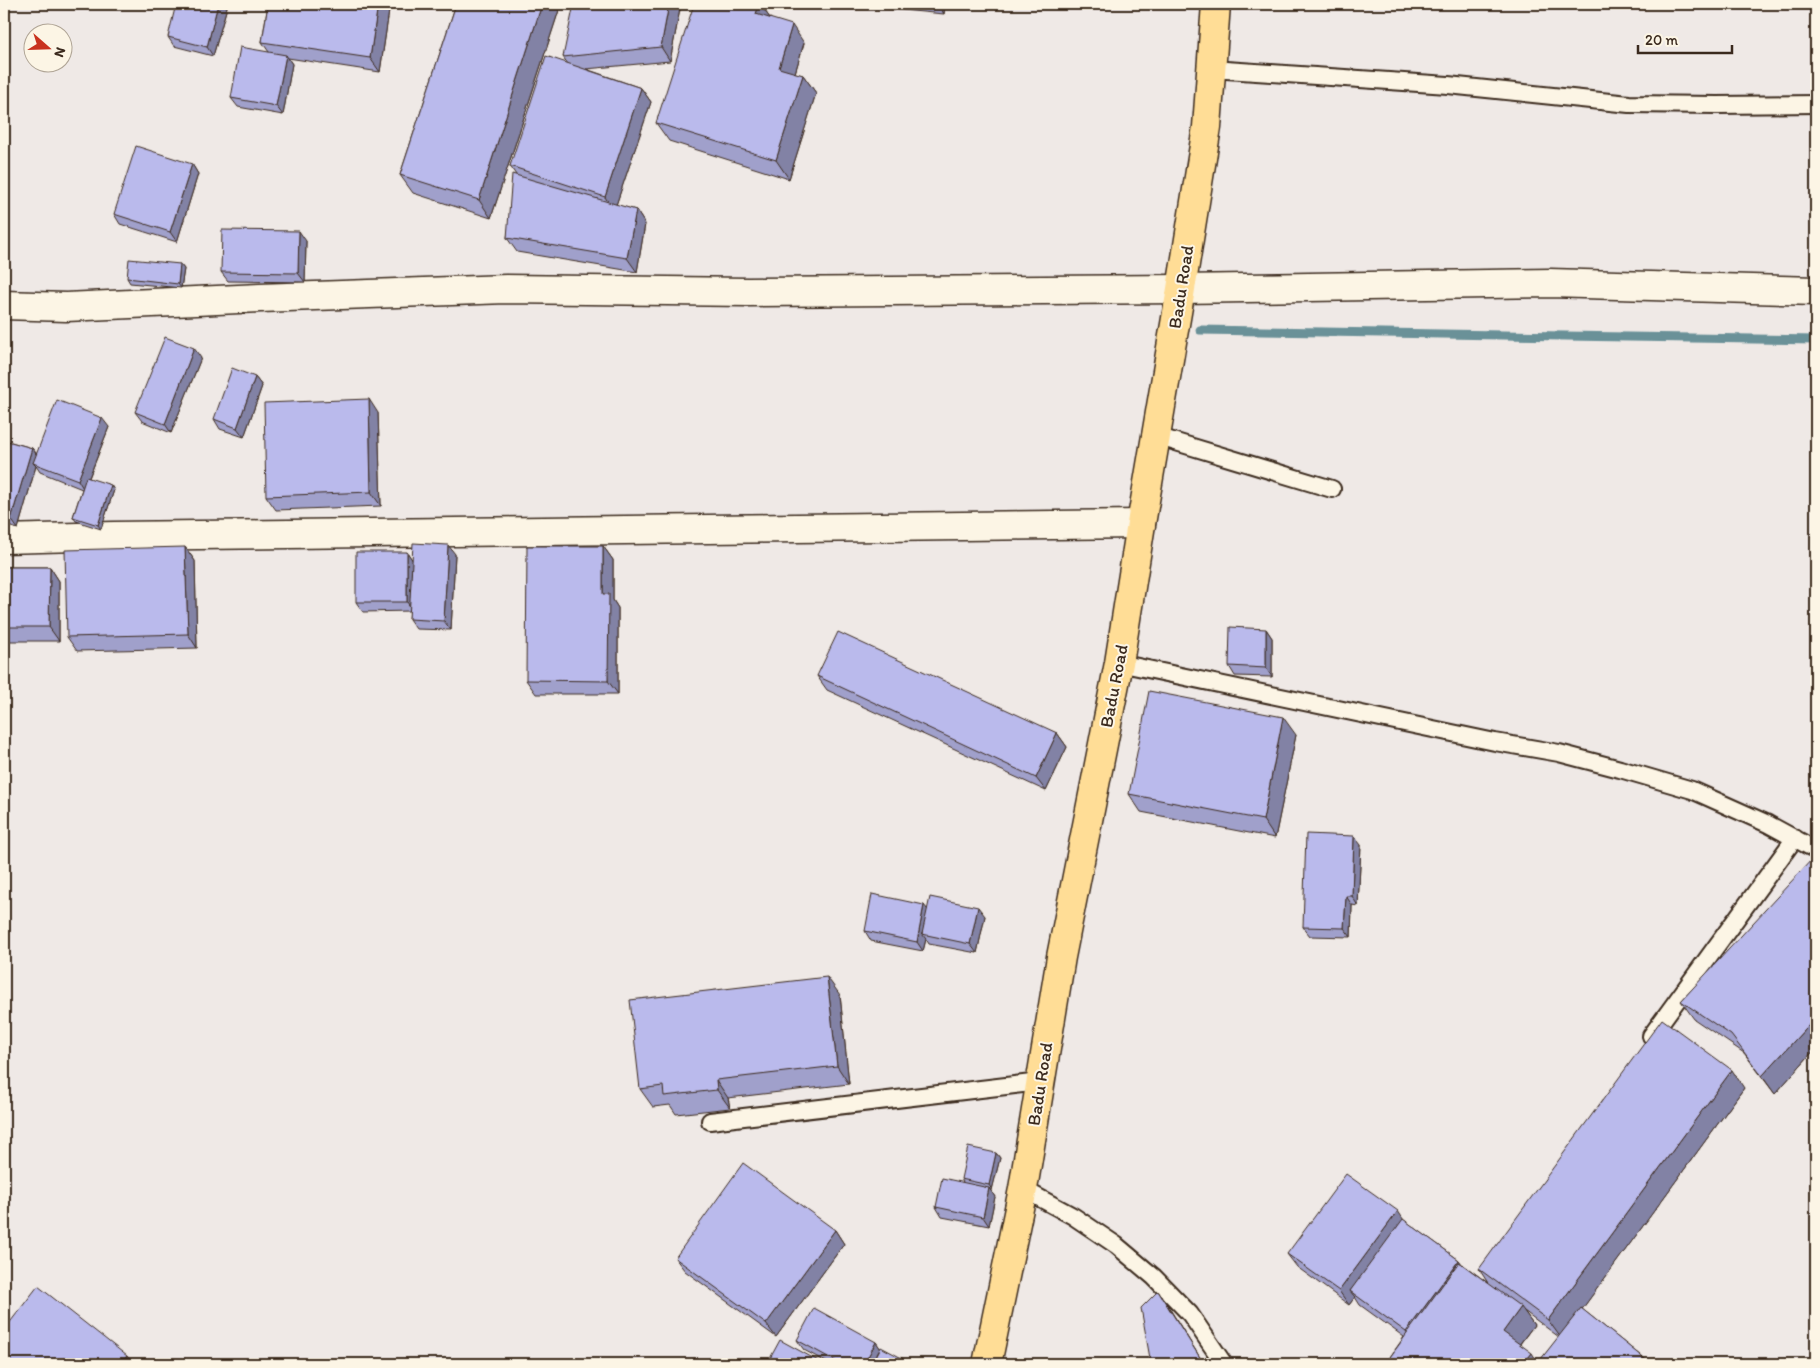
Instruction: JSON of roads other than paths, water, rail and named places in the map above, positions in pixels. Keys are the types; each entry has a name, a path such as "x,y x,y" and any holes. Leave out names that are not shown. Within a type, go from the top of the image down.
{"main road":[{"name":"Badu Road","path":"987,1364 1023,1189 1061,957 1118,663 1181,289 1206,127 1216,4"}],"street":[{"path":"4,305 66,307 260,298 506,290 748,292 1181,289 1550,283 1816,291"},
{"path":"4,539 114,536 1141,524"}],"lane":[{"path":"1211,68 1448,85 1629,104 1816,104"},
{"path":"1156,436 1332,489"},
{"path":"1118,663 1350,712 1559,753 1620,769 1692,790 1768,824 1816,850"},
{"path":"1644,1045 1795,838"},
{"path":"710,1121 1040,1082"},
{"path":"1023,1189 1073,1216 1116,1245 1154,1277 1190,1314 1224,1364"}],"waterway":[{"path":"1200,330 1816,340"}]}
